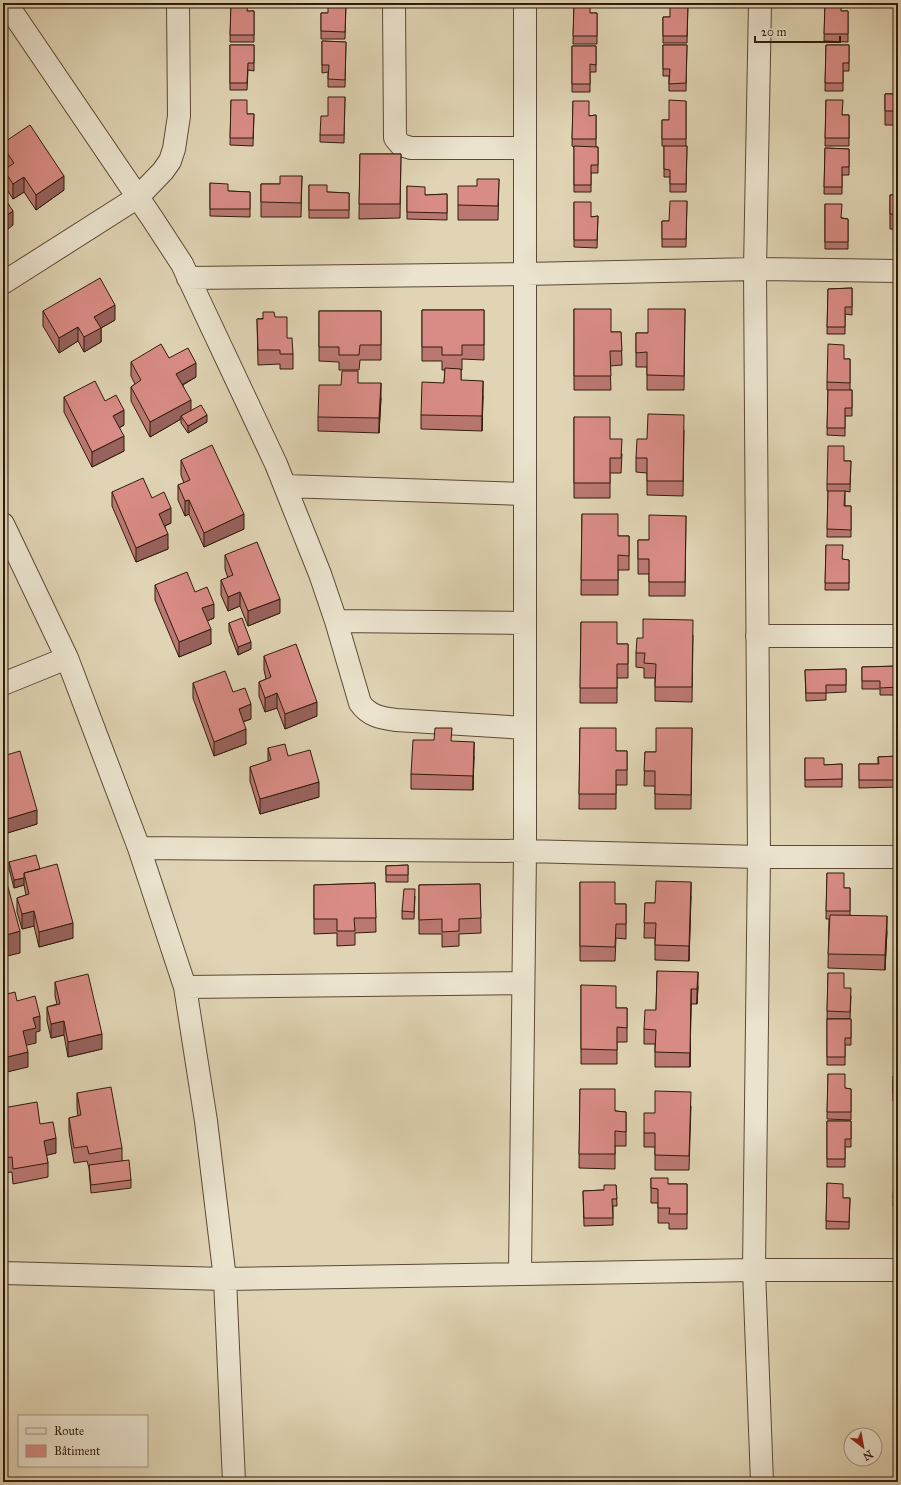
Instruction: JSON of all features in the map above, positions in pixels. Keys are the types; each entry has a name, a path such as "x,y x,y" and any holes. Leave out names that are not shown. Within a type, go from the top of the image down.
{"street":[{"path":"6,3 182,264 285,486 320,574 336,620 360,703 370,714 381,718 525,728"},
{"path":"3,283 138,197 163,171 170,161 174,149 179,116 178,3"},
{"path":"394,3 395,138 398,144 411,148 524,148"},
{"path":"520,1274 525,851 525,3"},
{"path":"760,3 755,269 756,636 759,857 754,1270 762,1482"},
{"path":"188,278 525,274 755,269 898,271"},
{"path":"285,486 525,494"},
{"path":"3,524 67,658 139,848 185,987 206,1120 225,1279 234,1482"},
{"path":"336,620 525,623"},
{"path":"756,636 898,636"},
{"path":"3,684 67,658"},
{"path":"139,848 525,851 759,857 898,857 898,866"},
{"path":"185,987 523,983"},
{"path":"3,1273 225,1279 754,1270 898,1270"}],"building":[{"path":"231,3 248,3 247,11 254,11 254,35 230,35"},
{"path":"328,3 346,3 345,32 321,31 321,13 328,13"},
{"path":"574,3 590,3 590,13 597,13 597,36 573,36"},
{"path":"670,3 688,3 687,36 663,36 663,17 670,17"},
{"path":"825,3 841,3 841,11 848,11 848,34 824,34"},
{"path":"322,41 346,42 345,80 328,79 329,65 322,65"},
{"path":"230,45 254,45 254,63 248,63 247,83 230,83"},
{"path":"663,45 687,45 686,83 669,84 670,69 663,69"},
{"path":"826,45 849,45 849,63 843,63 843,83 825,83"},
{"path":"572,46 596,46 596,65 590,64 590,84 572,84"},
{"path":"885,94 898,94 898,111 885,111"},
{"path":"328,97 345,97 344,135 320,135 321,116 328,116"},
{"path":"231,100 247,100 247,114 254,114 253,138 230,138"},
{"path":"669,100 686,101 686,139 662,139 662,120 669,120"},
{"path":"826,100 843,100 842,115 849,115 849,138 825,138"},
{"path":"573,101 589,101 589,116 596,115 596,139 572,139"},
{"path":"30,125 64,176 36,195 24,177 13,184 4,170 14,163 3,147 3,143"},
{"path":"574,146 598,147 598,165 591,165 591,185 574,185"},
{"path":"664,146 687,146 686,184 670,184 670,170 664,169"},
{"path":"825,148 849,149 849,167 842,167 842,187 824,187"},
{"path":"360,154 401,154 400,204 359,204"},
{"path":"280,176 302,176 301,203 261,202 261,184 280,184"},
{"path":"477,179 499,179 498,206 458,205 458,186 477,186"},
{"path":"210,183 228,184 228,191 250,192 250,209 210,209"},
{"path":"309,185 327,185 327,192 349,193 349,210 309,210"},
{"path":"407,186 425,187 425,195 447,194 447,213 407,212"},
{"path":"890,195 898,195 898,214 890,214"},
{"path":"3,196 13,211 3,218"},
{"path":"670,201 687,201 686,239 662,239 662,221 669,221"},
{"path":"574,202 591,202 591,217 598,216 597,240 574,240"},
{"path":"825,204 842,204 841,218 848,219 848,242 825,242"},
{"path":"100,278 115,305 94,317 101,328 84,337 78,327 59,338 43,311"},
{"path":"852,288 852,307 845,307 845,327 827,327 828,289"},
{"path":"574,309 611,309 611,332 621,332 622,351 610,351 611,376 574,376"},
{"path":"648,309 685,309 684,376 647,375 647,352 636,353 636,333 648,333"},
{"path":"898,309 898,324 897,324"},
{"path":"422,310 484,310 484,345 462,345 462,355 442,355 442,347 422,347"},
{"path":"319,311 381,311 381,345 360,345 359,355 339,355 339,347 319,347"},
{"path":"263,312 274,312 275,317 287,317 287,338 292,338 293,354 280,354 280,350 258,350 257,319 263,319"},
{"path":"161,344 169,358 188,348 196,363 176,374 191,400 150,422 131,387 141,380 131,362"},
{"path":"828,344 844,345 844,359 850,359 850,383 827,382"},
{"path":"445,368 461,369 461,380 483,381 482,416 421,415 422,382 444,383"},
{"path":"342,371 358,371 358,383 381,383 379,418 318,417 319,385 341,385"},
{"path":"95,381 105,401 116,395 124,410 113,416 124,436 92,452 64,397"},
{"path":"828,390 852,390 852,408 845,408 845,428 827,428"},
{"path":"201,405 207,415 188,426 181,416"},
{"path":"894,410 898,410 898,426 895,426"},
{"path":"648,414 684,415 683,481 647,481 647,458 636,458 637,439 647,439"},
{"path":"574,417 610,417 610,439 622,439 621,458 610,458 610,483 574,483"},
{"path":"212,445 244,514 204,533 189,500 185,501 178,485 190,480 181,460"},
{"path":"828,446 844,446 844,461 851,461 850,484 827,484"},
{"path":"143,478 152,498 164,492 171,508 159,514 168,534 136,548 112,492"},
{"path":"828,491 845,491 844,506 851,506 851,530 827,529"},
{"path":"582,514 618,514 618,536 629,536 629,556 618,555 618,580 581,580"},
{"path":"649,515 686,516 685,582 649,582 649,559 638,559 638,540 649,540"},
{"path":"257,542 280,599 248,611 240,592 228,597 221,580 233,575 225,555"},
{"path":"826,545 843,545 842,559 849,560 849,583 825,583"},
{"path":"187,572 195,592 207,587 214,604 202,608 211,629 179,642 155,585"},
{"path":"242,618 251,642 238,647 229,623"},
{"path":"643,619 693,620 692,687 655,687 656,664 644,663 645,653 636,653 637,638 643,638"},
{"path":"581,622 617,622 617,644 628,644 628,664 617,664 617,688 580,688"},
{"path":"296,644 317,702 285,714 277,693 265,698 259,682 271,677 264,656"},
{"path":"898,666 898,687 880,688 880,681 862,681 862,667"},
{"path":"846,669 846,685 826,685 826,693 806,693 805,670"},
{"path":"225,671 233,692 245,688 251,704 239,709 246,729 214,742 193,683"},
{"path":"435,728 452,728 451,741 474,742 473,776 411,774 413,740 434,740"},
{"path":"580,728 616,728 616,751 627,751 627,770 616,770 616,794 579,794"},
{"path":"656,728 692,728 691,795 655,794 655,771 644,771 645,752 656,752"},
{"path":"285,744 288,756 310,750 319,782 260,799 250,767 271,760 268,748"},
{"path":"20,751 37,810 4,820 3,756"},
{"path":"898,756 898,780 859,780 859,764 879,764 878,757"},
{"path":"805,758 824,758 824,765 842,764 842,779 805,780"},
{"path":"36,855 40,869 24,873 24,878 14,880 9,862"},
{"path":"57,864 73,923 39,932 34,911 22,914 17,898 29,894 24,873"},
{"path":"408,865 408,875 386,875 386,866"},
{"path":"3,869 20,931 3,936"},
{"path":"827,873 844,873 844,888 850,888 850,911 826,911"},
{"path":"656,881 691,882 689,946 655,945 656,923 644,923 645,903 655,903"},
{"path":"580,882 615,882 615,904 626,904 626,924 616,924 615,947 580,946"},
{"path":"375,883 376,918 354,918 355,931 337,931 337,919 314,919 314,885"},
{"path":"480,884 481,918 459,919 459,931 442,932 442,919 419,920 419,885"},
{"path":"404,889 415,889 414,912 402,911"},
{"path":"830,915 887,916 885,955 828,954"},
{"path":"657,971 698,972 697,989 691,989 690,1053 655,1052 656,1030 644,1029 645,1010 656,1010"},
{"path":"828,973 844,973 844,988 851,988 850,1012 827,1011"},
{"path":"88,974 102,1034 68,1042 64,1021 51,1024 47,1007 60,1004 55,982"},
{"path":"581,985 616,986 616,1008 627,1008 627,1028 617,1027 617,1050 581,1049"},
{"path":"15,992 17,1001 35,996 40,1016 33,1018 36,1028 23,1031 28,1052 3,1058 3,995"},
{"path":"827,1019 851,1019 851,1038 845,1038 845,1057 827,1057"},
{"path":"828,1074 845,1074 845,1088 851,1089 851,1112 827,1112"},
{"path":"893,1076 898,1076 898,1094 893,1093"},
{"path":"111,1087 122,1148 89,1154 87,1146 74,1148 69,1118 81,1115 77,1093"},
{"path":"580,1089 615,1089 615,1111 626,1112 626,1132 615,1131 615,1154 579,1154"},
{"path":"655,1091 691,1092 689,1156 655,1155 655,1133 644,1133 644,1113 655,1113"},
{"path":"37,1102 40,1124 53,1122 56,1138 44,1141 48,1163 13,1169 12,1157 3,1158 3,1134 7,1133 3,1108"},
{"path":"827,1121 851,1121 851,1139 845,1139 845,1159 827,1159"},
{"path":"129,1160 131,1180 91,1185 89,1165"},
{"path":"651,1178 668,1178 668,1184 687,1184 687,1214 669,1214 670,1208 658,1208 658,1189 651,1188"},
{"path":"894,1181 898,1182 898,1198 893,1198"},
{"path":"827,1183 843,1184 843,1198 850,1198 849,1222 826,1221"},
{"path":"604,1185 616,1185 617,1199 612,1199 613,1218 584,1218 583,1191 604,1190"}]}
